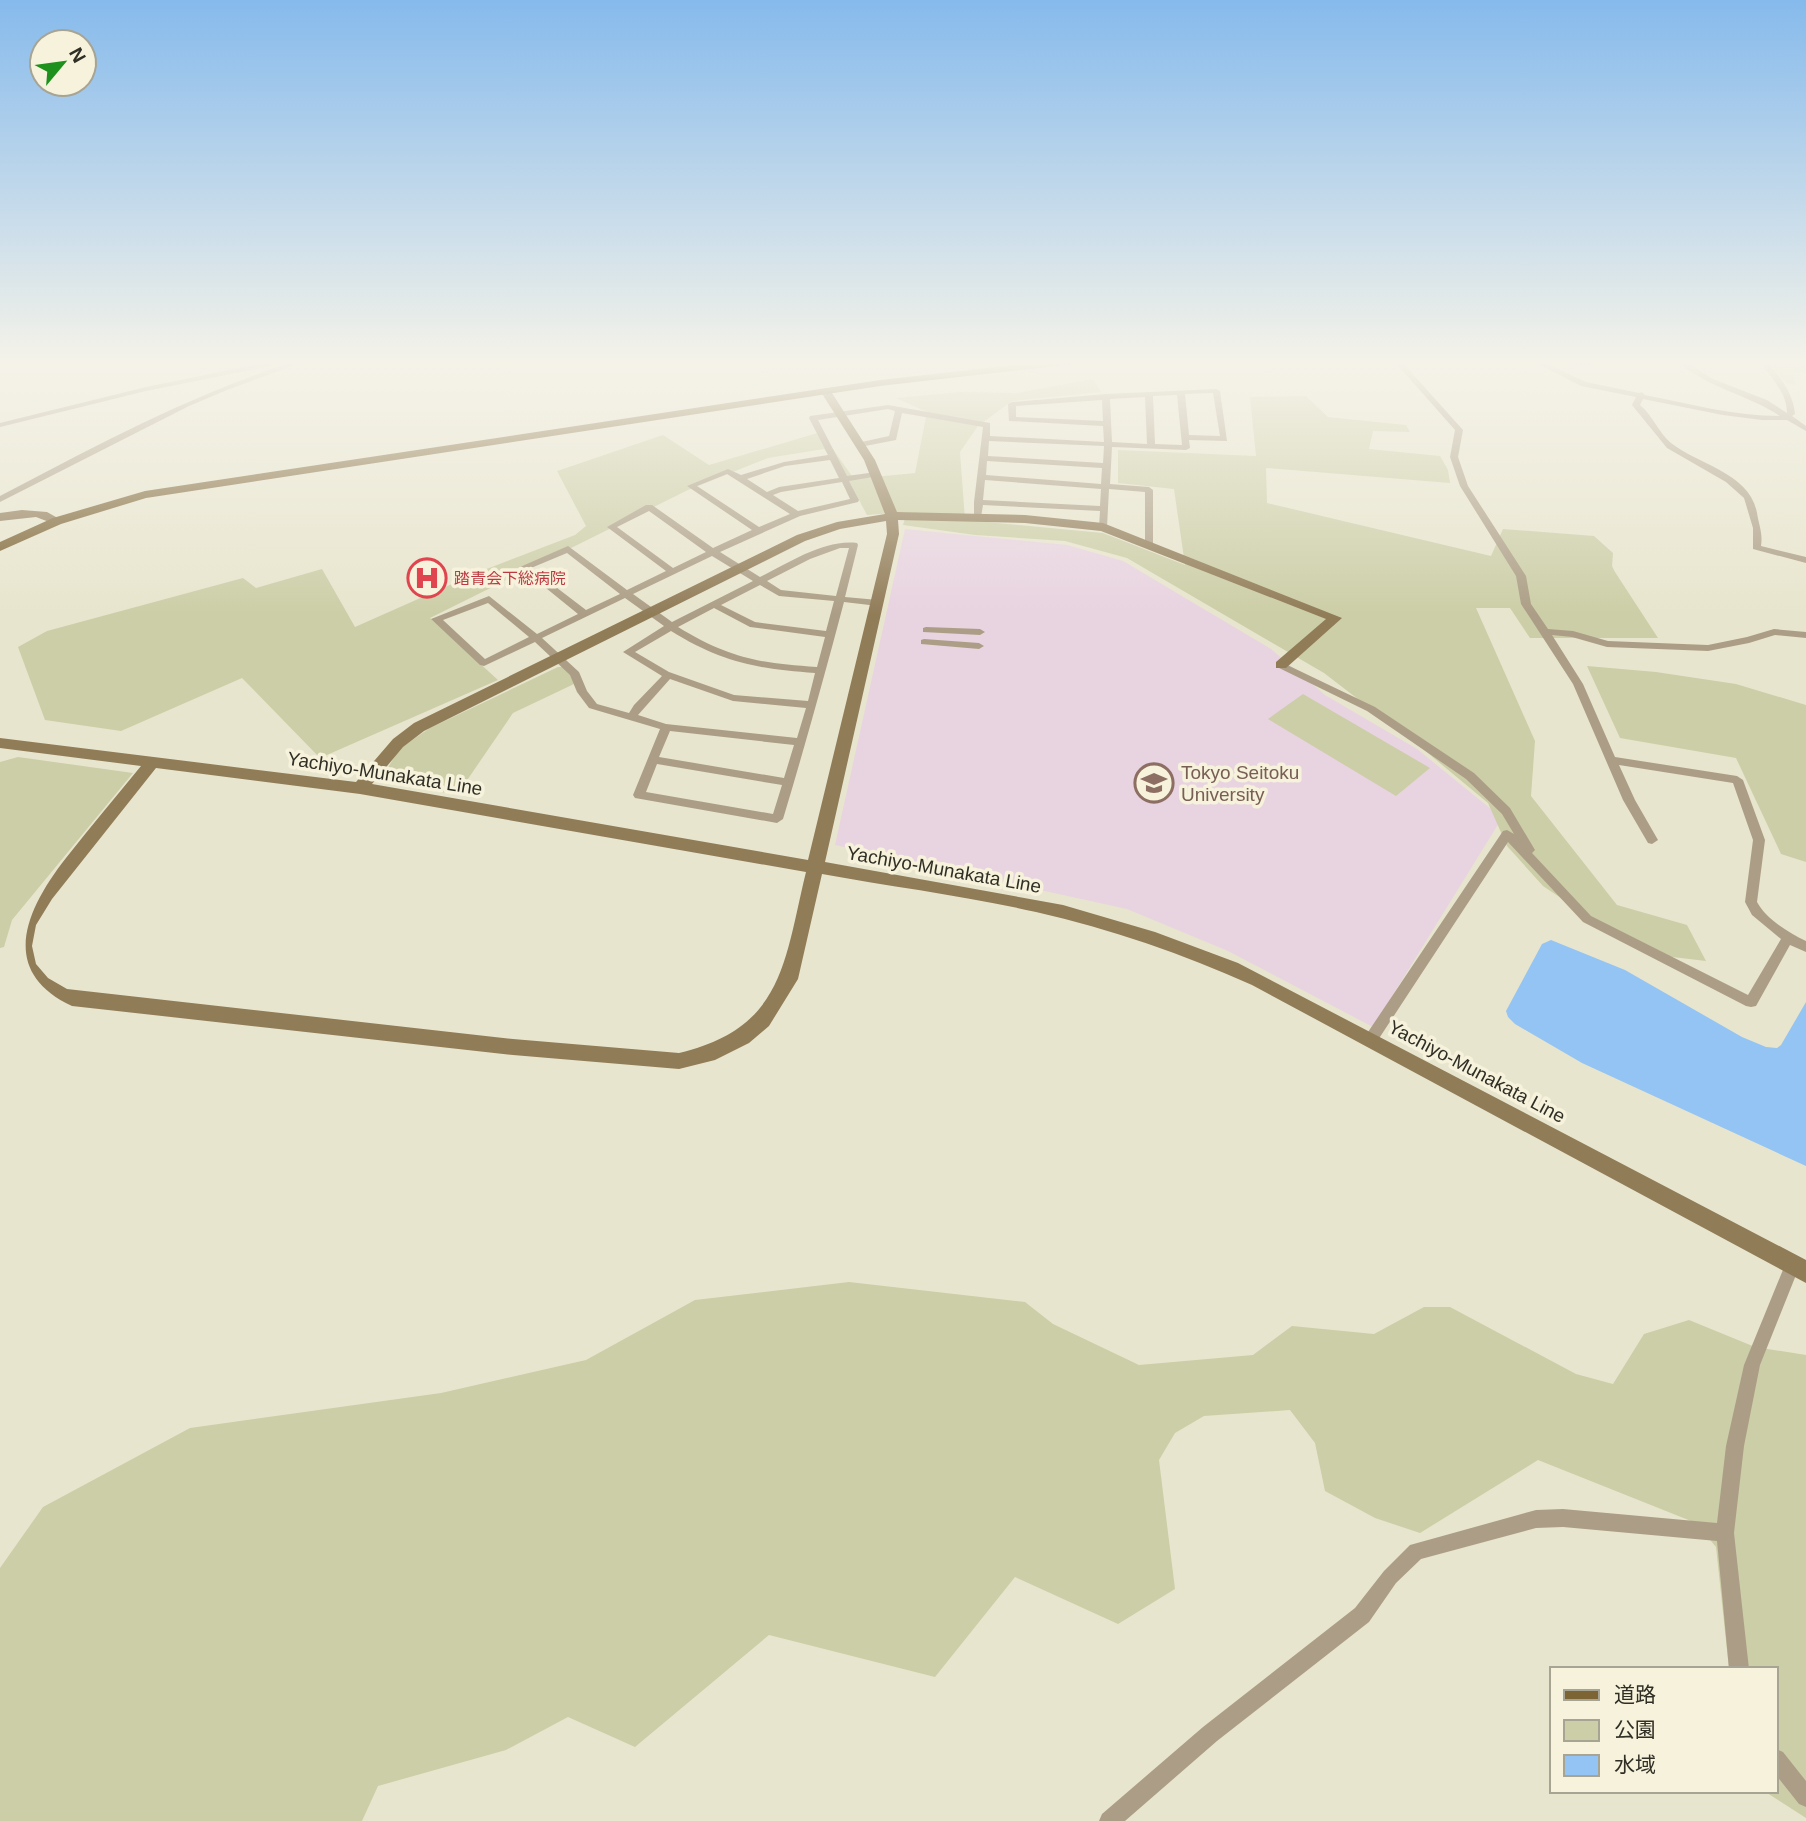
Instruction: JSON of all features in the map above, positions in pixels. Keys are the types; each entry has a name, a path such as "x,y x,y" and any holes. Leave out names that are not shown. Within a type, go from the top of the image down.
{"main road":[{"path":"0,547 57,521 111,503 155,493 467,446"}],"street":[{"path":"0,499 108,446"},
{"path":"801,741 666,727 593,706 582,692 575,674 560,658 536,639 489,599 436,619 484,663 536,639 586,615 758,530 797,514 855,500 827,446"},
{"path":"153,761 43,900 25,932 24,952 29,971 50,991 72,998 513,1047 679,1061 708,1054 742,1037 762,1020 776,1003 789,979 892,542 892,516 885,491 861,446"},
{"path":"977,517 984,446"},
{"path":"1103,527 1108,446"},
{"path":"1151,446 1186,446"},
{"path":"1456,446 1454,457 1464,486 1521,576 1526,604 1578,684 1629,800 1652,840"},
{"path":"1671,446 1730,481 1744,493 1752,505 1752,514 1759,526 1756,547 1806,560"},
{"path":"741,478 784,464 832,457"},
{"path":"983,458 1107,466"},
{"path":"758,530 691,486 728,471 797,514"},
{"path":"767,495 779,490 876,474"},
{"path":"981,477 1149,490 1149,546"},
{"path":"978,502 1104,509"},
{"path":"673,572 611,527 649,507 739,570 779,593 878,603"},
{"path":"0,517 44,513 57,521"},
{"path":"360,788 383,758 413,731 816,532 892,516 977,517 1103,527 1335,618 1282,665 1371,709 1470,776 1506,811 1538,866"},
{"path":"666,727 639,795 777,819 812,705 842,600 854,545 839,545 818,553 670,627 628,652 669,675 733,698 812,705"},
{"path":"586,615 525,567 568,549 670,627 734,659 772,667 822,670"},
{"path":"715,605 753,625 832,635"},
{"path":"926,630 980,632"},
{"path":"1545,632 1573,634 1607,644 1708,648 1774,632 1806,635"},
{"path":"924,642 979,646"},
{"path":"631,718 645,698 669,675"},
{"name":"Yachiyo-Munakata Line","path":"0,743 360,788 1034,905 1121,927 1224,964 1371,1038 1799,1268"},
{"path":"653,760 788,782"},
{"path":"1612,760 1737,780 1759,841 1751,902 1756,912 1788,938 1806,947"},
{"path":"1371,1038 1507,834 1587,919 1751,1002 1788,938"},
{"path":"1739,1667 1725,1533 1735,1446 1752,1365 1799,1268"},
{"path":"1109,1821 1210,1734 1362,1615 1390,1577 1416,1552 1536,1519 1563,1518 1725,1533"},
{"path":"1778,1762 1806,1797"}],"shaded area":[{"name":"Tokyo Seitoku University","path":"905,529 1067,545 1123,561 1271,649 1325,695 1417,749 1502,818 1373,1027 1228,951 1127,909 835,845"}],"green space":[{"path":"631,446 680,446 709,465 774,446 831,446 854,479 915,473 920,446 964,446 960,452 965,520 1103,533 1185,565 1174,489 1118,483 1118,450 1256,456 1255,446 1370,446 1369,449 1440,456 1448,470 1450,483 1266,468 1267,503 1491,556 1503,529 1594,536 1613,553 1612,566 1615,572 1658,638 1530,638 1510,608 1476,608 1535,741 1531,796 1617,905 1687,925 1706,961 1656,955 1607,929 1543,886 1507,846 1488,803 1423,749 1324,673 1127,558 1065,541 975,535 903,525 907,512 867,515 851,485 824,449 768,458 688,490 430,618 498,680 320,758 242,678 121,731 45,720 18,647 47,631 243,578 256,588 322,569 355,627 479,572 575,535 586,526 557,471"},
{"path":"1587,666 1656,672 1736,684 1806,705 1806,862 1781,854 1736,758 1620,738"},
{"path":"558,667 564,667 574,684 513,713 457,795 391,782 386,771 399,749 430,728"},
{"path":"1303,694 1430,768 1396,796 1268,719"},
{"path":"18,757 133,773 12,920 4,947 0,948 0,762"},
{"path":"849,1282 1025,1302 1053,1324 1139,1365 1253,1355 1292,1326 1374,1334 1424,1307 1450,1307 1576,1374 1613,1384 1644,1334 1689,1320 1755,1347 1806,1355 1806,1818 1767,1793 1778,1793 1778,1667 1729,1667 1716,1547 1696,1523 1538,1460 1420,1533 1375,1518 1325,1491 1315,1443 1290,1410 1204,1416 1175,1433 1159,1460 1175,1589 1118,1624 1015,1577 935,1677 769,1635 635,1747 568,1717 506,1750 378,1786 362,1821 0,1821 0,1568 43,1507 190,1428 441,1393 586,1360 695,1300"}],"water":[{"path":"1551,940 1625,970 1742,1037 1766,1047 1777,1048 1781,1045 1806,1002 1806,1166 1582,1063 1515,1024 1506,1011 1542,944"}],"place":[{"name":"踏青会下総病院","path":"427,578"},
{"name":"Tokyo Seitoku University","path":"1154,783"}]}
